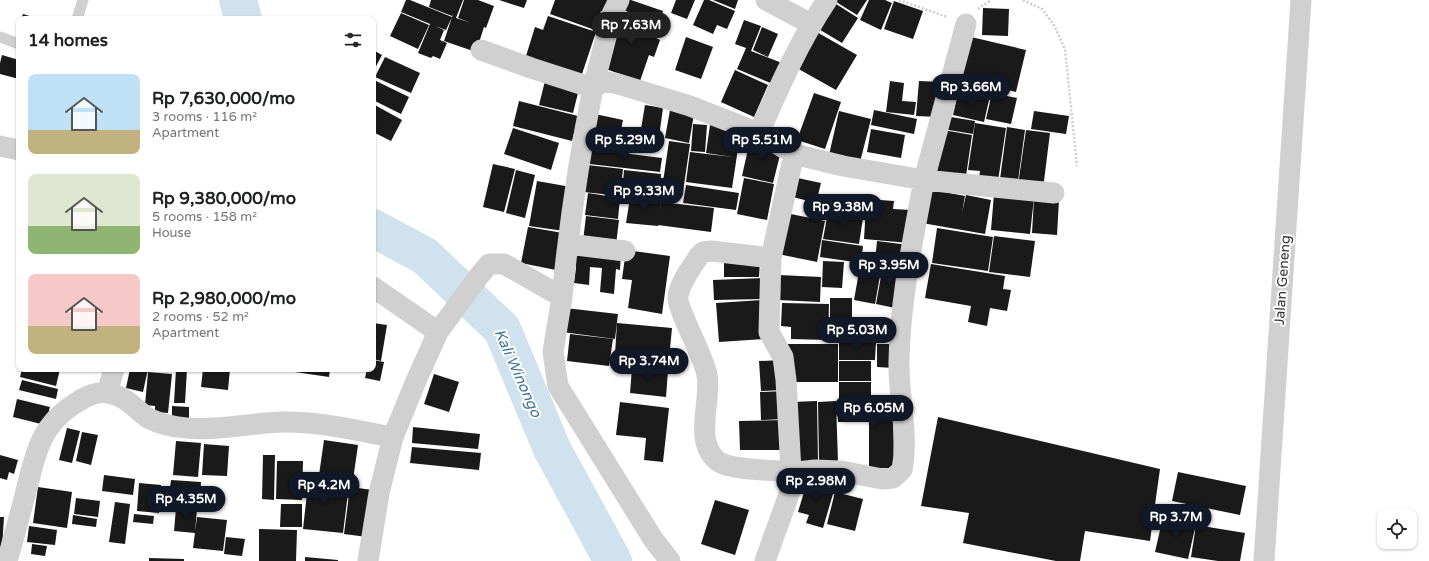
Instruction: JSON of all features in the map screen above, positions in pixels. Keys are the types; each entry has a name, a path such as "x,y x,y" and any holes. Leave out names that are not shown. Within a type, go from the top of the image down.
{"street":[{"path":"619,0 612,14 593,88 580,161 562,297 553,352 558,386 653,539 670,561"},
{"path":"766,0 811,24"},
{"path":"759,132 795,53 811,24 827,0"},
{"name":"Jalan Geneng","path":"1264,561 1301,0"},
{"path":"771,258 711,251 703,252 691,269 677,297 704,362 708,377 704,436 708,450 718,461 730,467 794,471 841,471 882,479 893,478 902,470 904,445 899,362 901,329 909,262 924,180 966,24"},
{"path":"481,50 530,68 593,88 604,82 616,83 690,106 759,132 794,154 843,166 924,180 1054,193"},
{"path":"0,146 16,149"},
{"path":"765,561 794,471 783,357 769,332 771,258 794,154"},
{"path":"568,244 625,251"},
{"path":"368,561 379,493 393,437 441,327 489,264 504,264 562,297"},
{"path":"376,289 441,327"},
{"path":"108,393 113,372"},
{"path":"4,561 8,557 42,439 48,428 71,405 93,394 108,393 117,396 129,402 148,417 168,426 205,429 255,423 284,422 325,425 393,437"}],"lane":[{"path":"78,16 83,0"},
{"path":"0,37 16,43"}],"path":[{"path":"899,0 966,24"},
{"path":"1023,0 1042,9 1054,25 1065,49 1077,166"}],"building":[{"path":"406,0 410,0 452,17 446,30 435,26 444,30 440,40 447,43 440,59 433,56 431,58 418,53 430,24 401,12"},
{"path":"431,0 463,0 456,18 471,23 458,18 464,0 478,0 494,6 486,28 484,27 476,52 444,41 453,14 452,16 429,7"},
{"path":"499,0 527,0 524,8"},
{"path":"555,0 615,0 611,14 601,11 595,30 550,14"},
{"path":"623,0 631,0 663,11 659,23 620,9"},
{"path":"676,0 695,0 687,19 671,13"},
{"path":"704,0 709,0 735,11 727,29 717,25 713,34 693,25"},
{"path":"713,0 738,0 735,9"},
{"path":"833,0 867,0 857,15"},
{"path":"869,0 885,0 892,3 881,30 860,20"},
{"path":"894,1 923,11 913,39 884,29"},
{"path":"833,2 858,18 842,43 817,28"},
{"path":"983,8 1009,9 1008,36 982,35"},
{"path":"620,11 661,25 656,38 660,40 654,57 649,55 640,81 600,67"},
{"path":"401,13 429,25 418,49 390,36"},
{"path":"548,16 596,32 580,80 526,56 535,27 543,30"},
{"path":"744,20 761,26 751,51 782,63 773,84 737,69 746,48 735,44"},
{"path":"762,27 778,34 768,57 753,50"},
{"path":"815,31 857,55 836,90 795,67"},
{"path":"967,36 1026,50 1016,92 957,78"},
{"path":"686,37 713,47 701,79 675,70"},
{"path":"376,52 382,55 376,66"},
{"path":"2,55 16,59 16,78 0,74"},
{"path":"385,57 420,73 411,93 376,77"},
{"path":"735,70 768,85 754,117 721,102"},
{"path":"546,77 580,85 573,113 539,105"},
{"path":"376,81 409,97 401,114 376,102"},
{"path":"890,81 904,83 902,101 916,102 914,115 886,112"},
{"path":"919,81 942,82 939,117 916,116"},
{"path":"814,93 841,102 825,149 797,140"},
{"path":"958,93 989,100 984,122 953,115"},
{"path":"992,93 1017,98 1011,124 986,119"},
{"path":"519,101 578,116 572,141 513,126"},
{"path":"645,105 663,108 659,137 640,135"},
{"path":"376,106 402,120 391,141 376,134"},
{"path":"670,110 694,114 689,143 665,138"},
{"path":"874,110 917,119 914,134 871,125"},
{"path":"839,111 871,119 860,162 829,155"},
{"path":"1034,111 1069,116 1066,134 1031,129"},
{"path":"595,114 623,120 621,130 633,133 630,151 589,144"},
{"path":"945,116 975,121 973,134 943,129"},
{"path":"975,123 1006,128 998,181 979,178 980,171 968,170"},
{"path":"693,124 707,125 705,152 691,151"},
{"path":"710,125 741,129 732,188 686,182 690,152 733,157 706,153"},
{"path":"1007,127 1025,130 1018,181 1000,179"},
{"path":"513,128 559,143 551,170 504,154"},
{"path":"871,129 905,135 901,158 867,152"},
{"path":"943,130 972,135 966,176 937,171"},
{"path":"1026,130 1050,133 1043,189 1018,185"},
{"path":"750,140 782,147 773,183 742,176"},
{"path":"669,141 690,144 683,192 662,189"},
{"path":"591,149 662,158 660,172 589,164"},
{"path":"493,164 515,169 504,212 483,207"},
{"path":"587,165 623,169 620,196 584,192"},
{"path":"516,170 535,175 525,218 506,213"},
{"path":"624,170 661,174 659,199 622,196"},
{"path":"793,177 821,183 816,203 789,196"},
{"path":"744,178 774,184 767,220 737,214"},
{"path":"537,181 571,187 564,231 529,226"},
{"path":"686,185 739,193 736,210 683,203"},
{"path":"928,189 965,196 962,213 966,195 991,200 985,234 922,223"},
{"path":"588,193 620,198 618,219 585,215"},
{"path":"994,194 1034,198 1030,234 991,230"},
{"path":"630,198 661,201 658,226 626,223"},
{"path":"1034,199 1059,200 1057,235 1032,233"},
{"path":"880,200 894,201 893,209 912,210 909,243 864,239 866,206 880,208"},
{"path":"661,202 714,208 711,232 658,225"},
{"path":"828,212 863,218 859,244 823,239"},
{"path":"786,213 825,221 817,262 778,254"},
{"path":"586,216 619,220 616,245 583,241"},
{"path":"528,227 563,233 556,270 521,263"},
{"path":"937,228 993,237 988,271 932,263"},
{"path":"994,236 1035,241 1030,277 989,272"},
{"path":"822,240 863,246 861,263 820,257"},
{"path":"877,241 909,245 906,266 875,262"},
{"path":"574,250 621,253 620,270 616,269 614,294 600,292 602,268 590,267 589,285 574,283 576,268"},
{"path":"626,250 670,256 662,314 628,308 632,280 622,279"},
{"path":"724,260 760,261 759,277 724,277"},
{"path":"823,261 844,262 842,288 822,287"},
{"path":"931,264 1005,276 1003,289 1011,290 1007,311 990,308 987,326 968,322 971,306 925,298"},
{"path":"883,265 902,268 895,308 876,304"},
{"path":"860,266 881,270 875,304 854,300"},
{"path":"779,275 821,277 820,302 778,300"},
{"path":"763,278 764,299 714,300 713,280"},
{"path":"830,298 852,298 852,317 830,317"},
{"path":"762,300 765,339 719,342 716,303"},
{"path":"782,303 829,304 828,340 791,339 791,327 781,326"},
{"path":"565,308 618,314 615,339 562,332"},
{"path":"833,319 871,319 871,340 833,340"},
{"path":"376,323 387,325 381,361 376,360"},
{"path":"617,323 672,328 669,359 632,356 630,370 614,369"},
{"path":"570,334 613,339 609,366 567,361"},
{"path":"839,341 876,342 875,360 839,360"},
{"path":"788,344 838,344 838,382 788,382"},
{"path":"877,344 894,344 894,368 877,367"},
{"path":"783,360 784,390 761,391 759,361"},
{"path":"376,361 384,362 380,381 365,378 366,372 376,372"},
{"path":"839,361 871,361 871,381 839,381"},
{"path":"632,368 668,371 666,397 630,393"},
{"path":"21,372 59,372 56,386 20,377"},
{"path":"129,372 147,372 143,392 126,388"},
{"path":"148,372 172,374 168,413 155,412 155,406 145,405"},
{"path":"176,372 187,372 185,403 174,403"},
{"path":"203,372 230,372 228,390 201,387"},
{"path":"295,372 330,372 329,377"},
{"path":"434,374 459,382 449,412 424,404"},
{"path":"22,380 58,389 56,399 19,390"},
{"path":"839,382 871,382 871,402 839,402"},
{"path":"785,391 786,419 761,420 760,392"},
{"path":"17,399 50,407 45,425 13,417"},
{"path":"817,401 818,461 793,462 792,402"},
{"path":"836,401 838,462 819,462 818,402"},
{"path":"620,402 669,408 663,462 644,460 646,438 616,435"},
{"path":"893,402 894,468 869,468 869,422 838,422 837,403"},
{"path":"172,406 189,407 189,420 172,419"},
{"path":"938,417 1160,469 1150,541 1085,531 1080,561 1056,561 963,543 969,513 921,506"},
{"path":"787,420 787,450 740,450 739,421"},
{"path":"413,427 480,434 478,449 412,443"},
{"path":"67,428 80,431 72,463 59,460"},
{"path":"82,432 98,435 91,465 76,461"},
{"path":"324,440 358,445 353,480 319,475"},
{"path":"176,441 201,443 198,477 173,475"},
{"path":"204,444 229,446 227,476 202,475"},
{"path":"412,447 481,453 479,470 410,463"},
{"path":"0,455 18,460 14,474 9,472 7,480 0,478"},
{"path":"263,455 275,455 274,500 262,499"},
{"path":"277,461 303,461 302,500 276,499"},
{"path":"1178,472 1246,486 1240,515 1172,501"},
{"path":"104,475 135,479 133,495 102,491"},
{"path":"309,475 332,478 331,491 348,493 343,533 303,529"},
{"path":"808,479 835,487 823,528 806,523 809,515 798,512"},
{"path":"171,480 201,482 200,497 169,495"},
{"path":"139,483 161,485 159,513 137,511"},
{"path":"38,487 72,492 67,528 33,523"},
{"path":"350,487 373,490 367,537 344,534"},
{"path":"835,492 863,499 855,531 827,524"},
{"path":"76,498 100,501 98,517 74,514"},
{"path":"715,500 749,510 735,555 701,544"},
{"path":"115,502 130,504 125,544 109,542"},
{"path":"281,504 302,504 302,527 280,527"},
{"path":"176,508 197,509 195,533 174,531"},
{"path":"134,514 154,516 153,524 133,522"},
{"path":"73,515 97,519 96,527 72,524"},
{"path":"0,517 4,517 2,549 0,549"},
{"path":"197,517 227,520 223,551 193,548"},
{"path":"1163,517 1196,524 1188,559 1155,552"},
{"path":"1196,525 1245,533 1240,561 1218,561 1191,557"},
{"path":"29,526 57,530 55,545 27,542"},
{"path":"259,529 297,530 296,561 259,561"},
{"path":"226,537 245,539 242,556 224,554"},
{"path":"32,544 47,546 45,556 31,554"},
{"path":"305,557 338,560 338,561 305,561"},
{"path":"149,558 184,559 184,561 149,561"}],"waterway":[{"name":"Kali Winongo","path":"238,0 242,16"},
{"name":"Kali Winongo","path":"376,230 425,256 502,329 552,449 613,561"}]}
